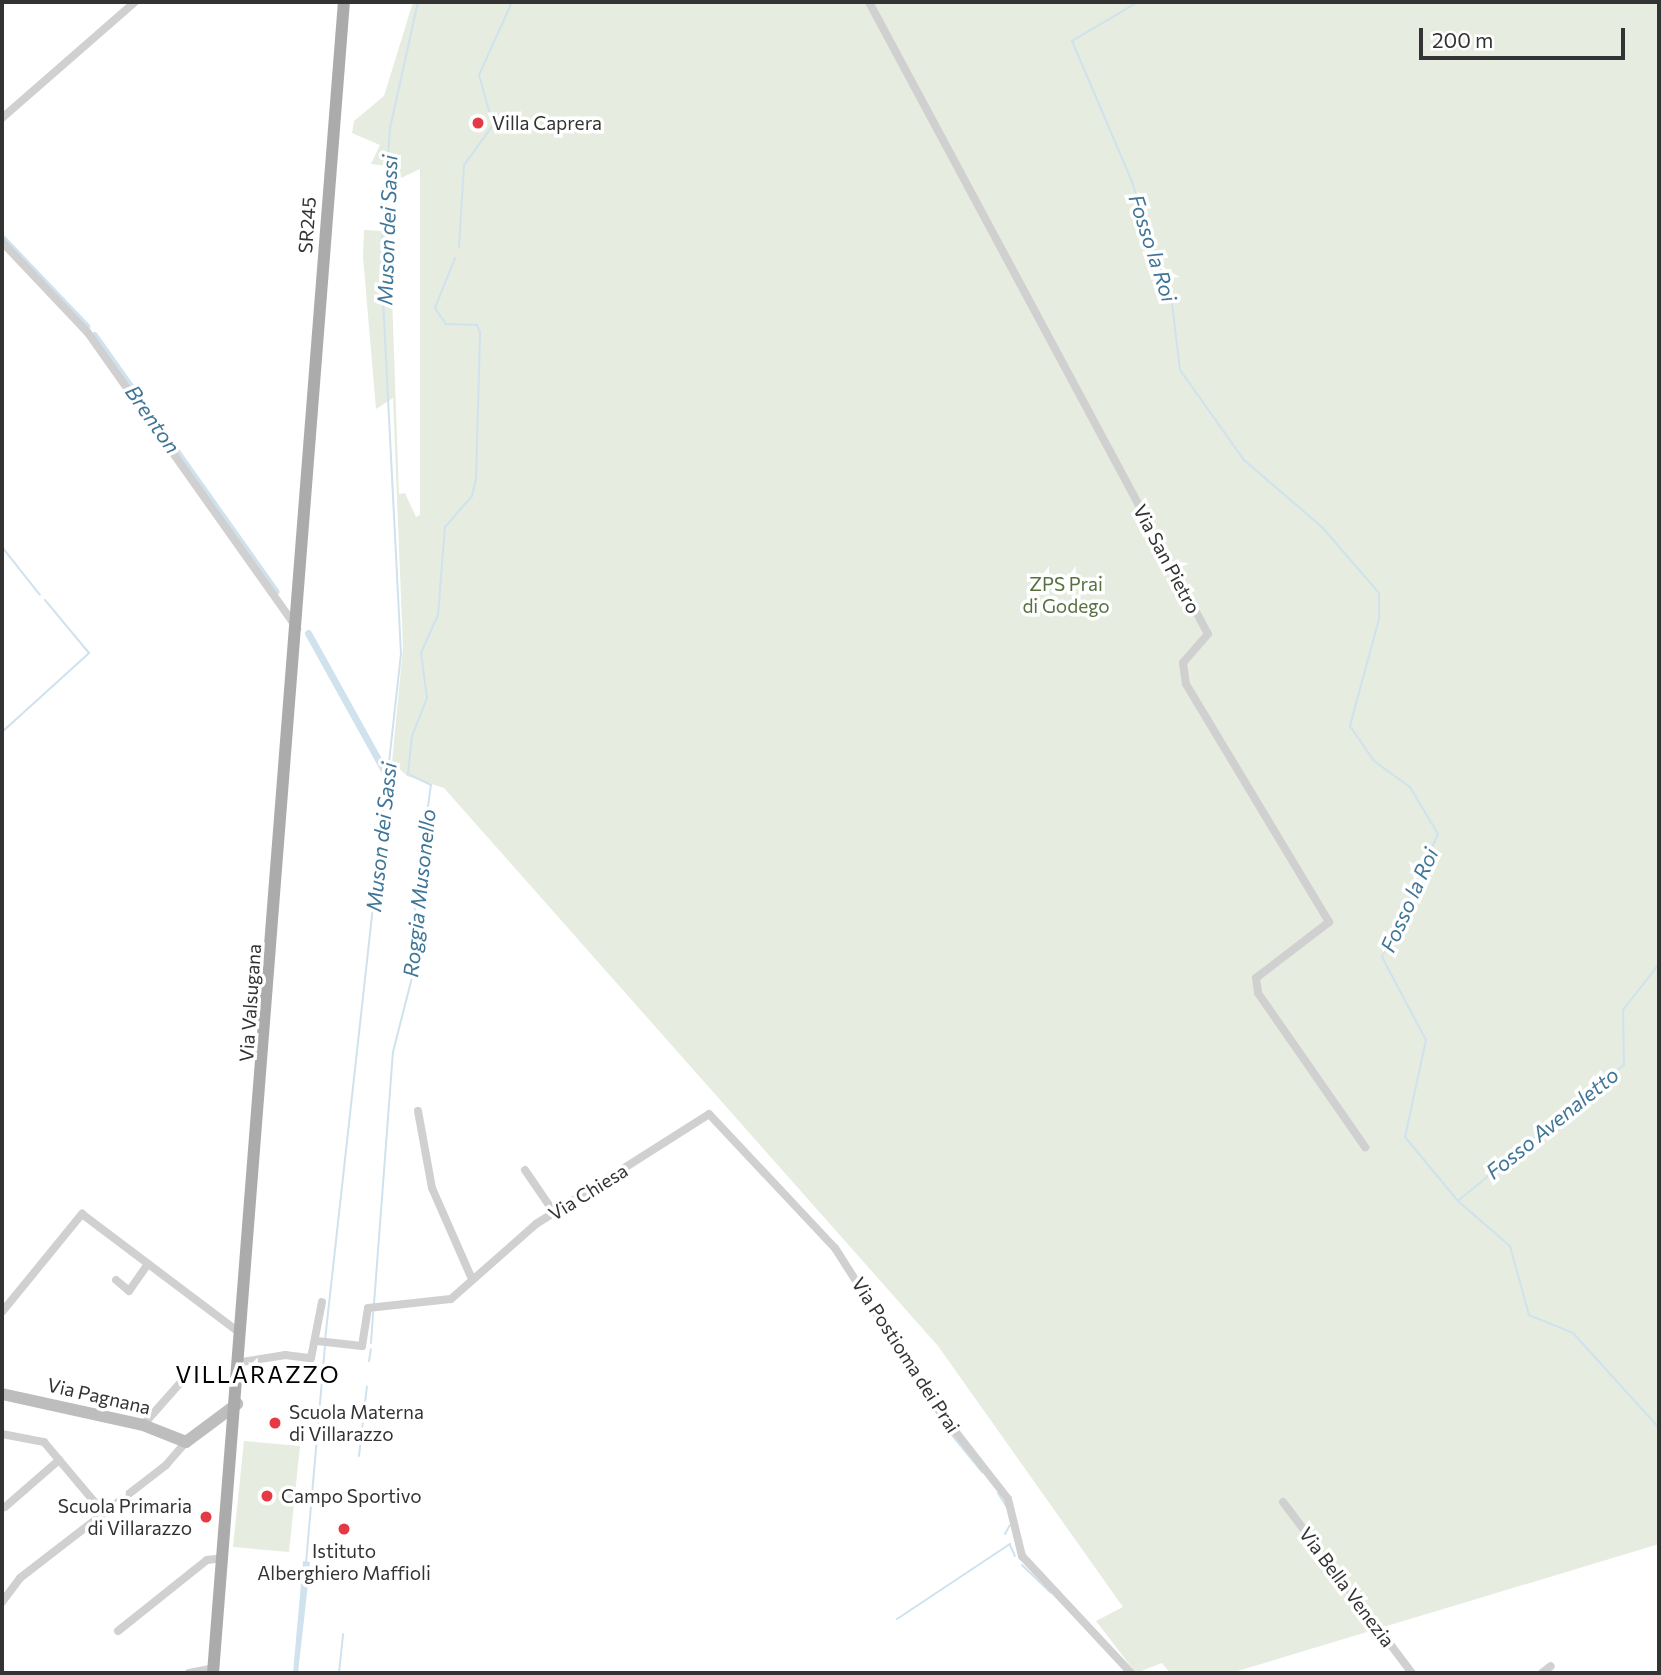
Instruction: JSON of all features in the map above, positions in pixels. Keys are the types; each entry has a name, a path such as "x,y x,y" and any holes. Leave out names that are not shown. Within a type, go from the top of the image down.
{"main road":[{"name":"SR245","path":"310,452 344,2"},
{"name":"Via Valsugana","path":"214,1670 242,1362 310,452"}],"street":[{"path":"2,118 135,2"},
{"name":"Via San Pietro","path":"869,2 1208,634 1183,663 1186,684 1329,922 1256,978 1258,993 1365,1147"},
{"path":"2,242 88,333 297,628"},
{"path":"418,1111 432,1188 472,1279"},
{"name":"Via Chiesa","path":"325,1341 362,1346 370,1307 443,1302 555,1214 709,1114"},
{"name":"Via Postioma dei Prai","path":"709,1114 835,1248 937,1408 1008,1499 1022,1556 1130,1673"},
{"path":"525,1170 555,1214"},
{"path":"2,1312 79,1215 243,1335"},
{"path":"116,1280 129,1290 148,1264"},
{"path":"242,1362 285,1355 311,1359 325,1341 322,1302"},
{"path":"143,1425 181,1382"},
{"name":"Via Pagnana","path":"2,1394 143,1425 186,1442"},
{"path":"2,1602 20,1578 186,1442 237,1404"},
{"path":"2,1434 44,1442 103,1512"},
{"path":"5,1507 59,1460"},
{"name":"Via Bella Venezia","path":"1283,1502 1412,1673"},
{"path":"118,1631 207,1560 224,1558"},
{"path":"1542,1673 1551,1666"},
{"name":"Via Valsugana","path":"189,1673 214,1670"}],"green space":[{"name":"ZPS Prai di Godego","path":"413,2 1659,2 1659,1544 1231,1673 1170,1673 1162,1663 1136,1673 1096,1621 1123,1607 938,1346 444,788 407,776 392,762 403,648 393,398 376,409 363,257 364,230 382,231 388,166 371,164 380,145 352,133 354,121 384,96","holes":["420,169 420,515 416,517 405,493 399,494 391,269 398,171 401,178"]},
{"name":"Campo Sportivo","path":"244,1441 300,1446 289,1552 233,1547"}],"water":[{"path":"303,1561 310,1562 298,1673 293,1673"}],"waterway":[{"name":"Muson dei Sassi","path":"325,1340 401,654 381,257 390,128 418,2"},
{"name":"Roggia Musonello","path":"459,247 464,165 493,125 479,75 512,2"},
{"name":"Fosso la Roi","path":"1138,2 1072,41 1131,179 1172,303 1180,370 1244,460 1322,527 1379,593 1379,619 1350,726 1374,761 1410,787 1438,834 1382,957 1426,1040 1405,1137 1458,1201 1510,1246 1529,1315 1573,1333 1659,1428"},
{"name":"Brenton","path":"2,238 86,326"},
{"name":"Roggia Musonello","path":"374,1304 393,1052 416,962 415,900 431,785 408,774 412,736 427,698 421,653 438,615 445,527 472,496 476,479 480,332 477,325 446,324 435,308 455,258"},
{"name":"Brenton","path":"94,335 275,591"},
{"path":"2,497 2,509"},
{"path":"2,547 40,595"},
{"path":"2,732 89,653 45,600"},
{"name":"Brenton","path":"308,633 385,772"},
{"name":"Fosso Avenaletto","path":"1459,1200 1624,1065 1623,1010 1659,964"},
{"path":"371,1343 373,1312"},
{"name":"Muson dei Sassi","path":"306,1563 325,1346"},
{"name":"Roggia Musonello","path":"369,1361 371,1349"},
{"name":"Roggia Musonello","path":"359,1456 367,1386"},
{"path":"943,1424 982,1472"},
{"path":"998,1493 1006,1506"},
{"path":"1005,1534 1010,1525"},
{"path":"897,1619 1010,1544"},
{"path":"1010,1545 1015,1556"},
{"path":"1022,1565 1051,1593"},
{"name":"Roggia Musonello","path":"339,1673 343,1634"}],"place":[{"name":"Villa Caprera","path":"478,123"},
{"name":"Scuola Materna di Villarazzo","path":"275,1423"},
{"name":"Campo Sportivo","path":"267,1496"},
{"name":"Scuola Primaria di Villarazzo","path":"206,1517"},
{"name":"Istituto Alberghiero Maffioli","path":"344,1529"}],"district":[{"name":"VILLARAZZO","path":"258,1374"}]}
